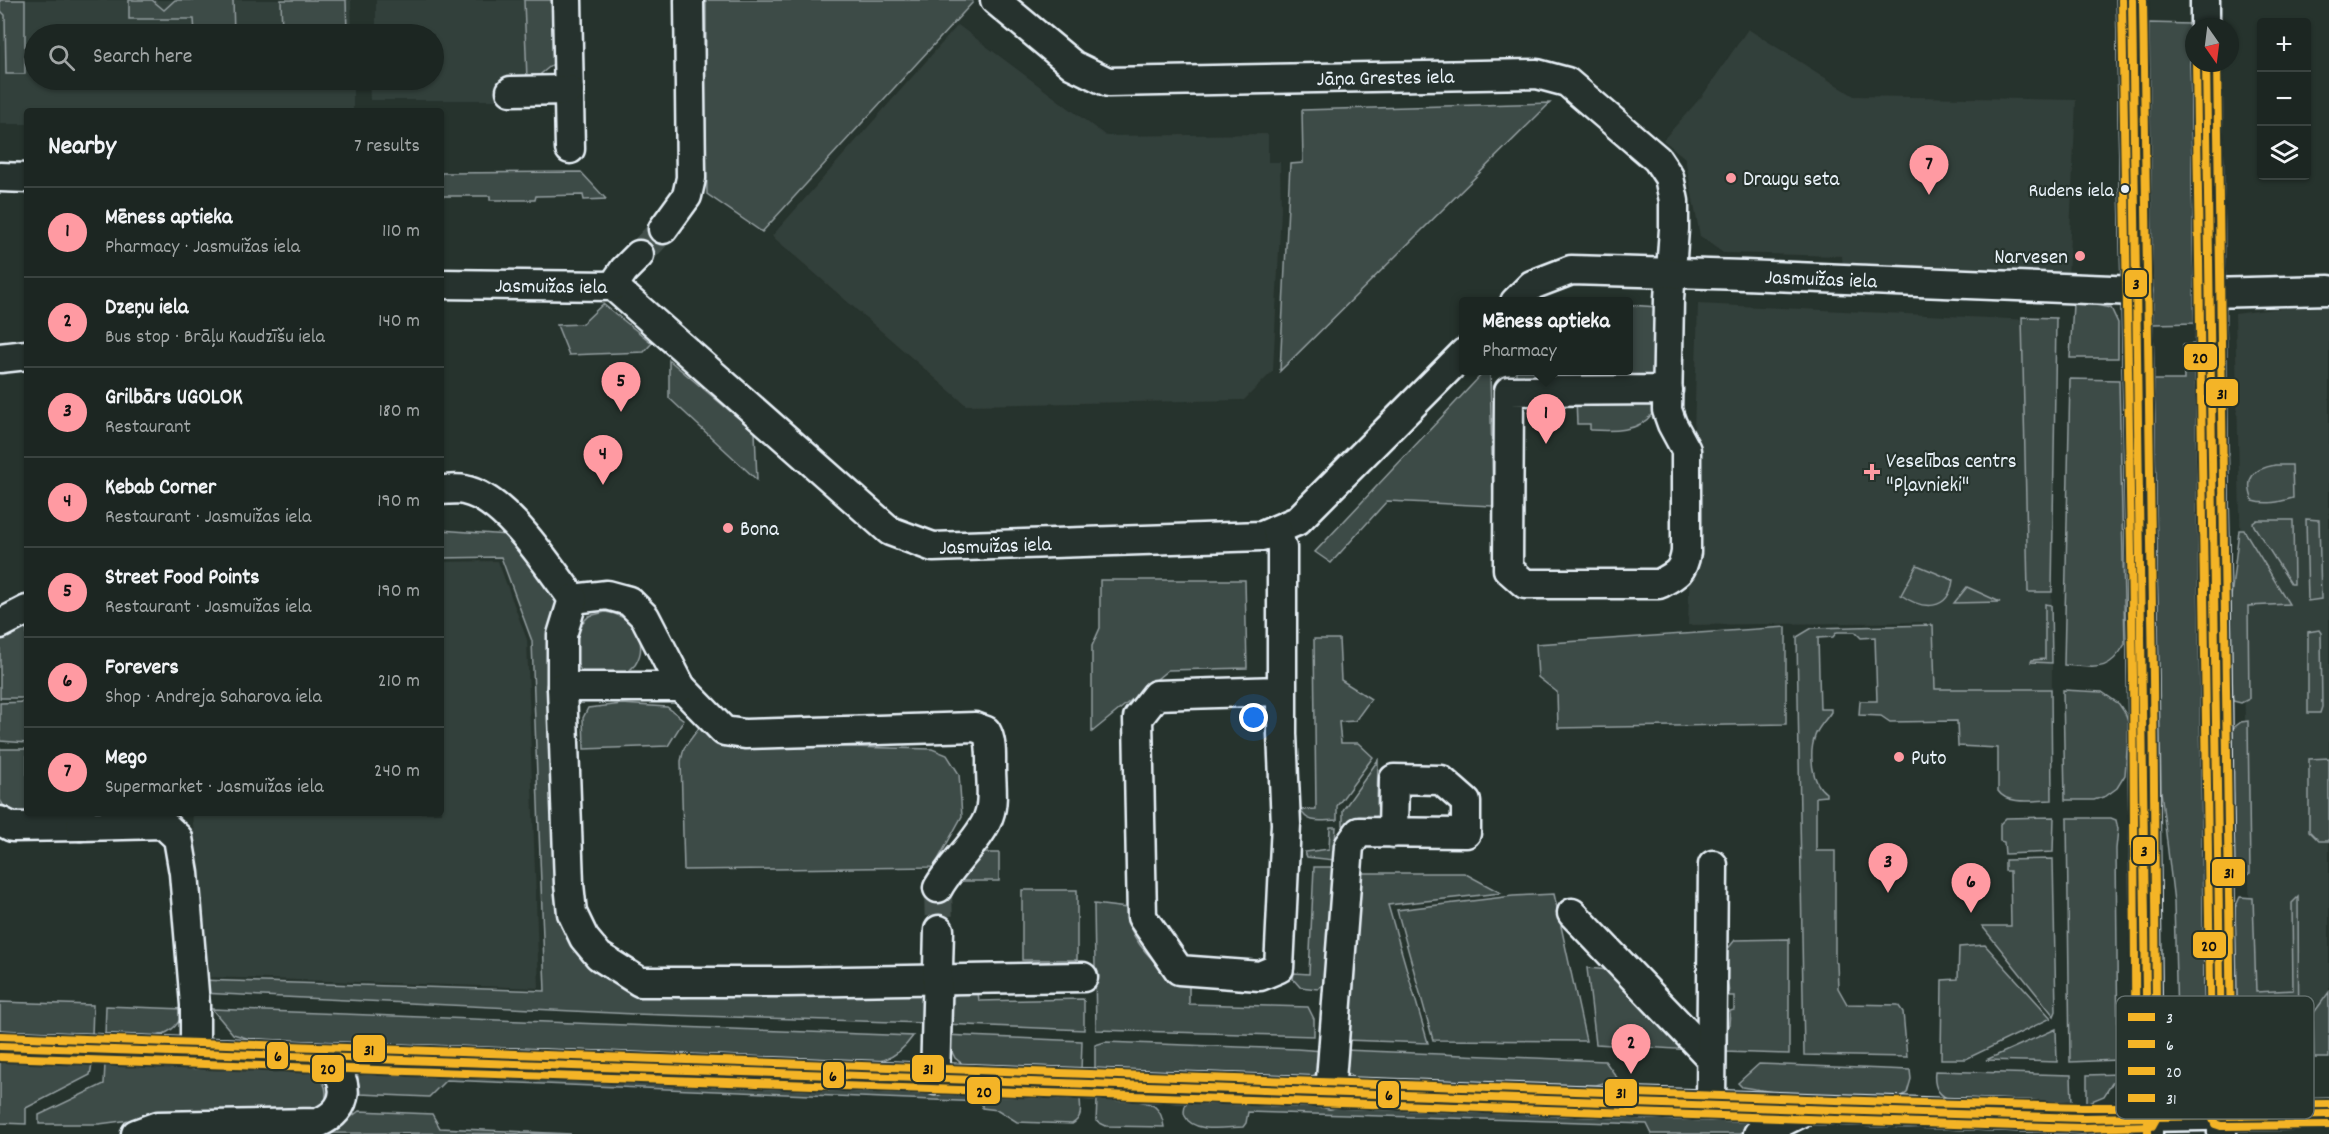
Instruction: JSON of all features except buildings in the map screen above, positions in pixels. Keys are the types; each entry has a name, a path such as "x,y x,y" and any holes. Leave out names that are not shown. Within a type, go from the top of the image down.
{"street":[{"path":"567,0 570,149"},
{"path":"663,229 687,196 691,178 688,0"},
{"name":"Jāņa Grestes iela","path":"995,0 1073,65 1108,82 1537,74 1567,82 1657,159 1669,177 1674,201 1671,273 1668,390 1667,410 1686,450 1684,567 1674,576 1659,584 1525,584 1508,569 1509,391 1668,390"},
{"path":"2132,0 2145,996"},
{"path":"2205,0 2205,18"},
{"path":"2206,72 2220,996"},
{"path":"511,91 569,90"},
{"path":"0,177 24,178"},
{"path":"613,286 624,270 639,255"},
{"name":"Jasmuižas iela","path":"1520,297 1532,285 1571,270 2137,291"},
{"name":"Jasmuižas iela","path":"444,284 613,286 890,531 933,547 1262,536 1297,521 1459,358"},
{"path":"2211,293 2329,290"},
{"path":"0,358 24,355"},
{"path":"444,490 464,490 488,499 512,520 573,599"},
{"path":"1277,530 1282,548 1282,691 1286,824 1279,968 1260,976 1179,970 1142,917 1138,718 1156,694 1282,691"},
{"path":"573,599 607,595 629,601 645,617 681,687 724,731 745,734 975,727 986,731 989,737 992,805 989,818 938,888"},
{"path":"573,599 562,635 567,856 572,913 584,938 599,956 640,982 1083,977"},
{"path":"0,624 24,612"},
{"path":"562,687 681,687"},
{"path":"0,821 12,826 81,819 163,824 178,838 184,873 195,1005 195,1053"},
{"path":"1330,1093 1349,846 1359,832 1393,832"},
{"path":"1711,1105 1713,865"},
{"path":"1572,913 1710,1058"},
{"path":"935,1080 939,930"},
{"path":"0,1046 2081,1118 2147,1125 2222,1125 2280,1119"},
{"path":"136,1134 158,1126 318,1123 334,1114 339,1108 344,1092 337,1070 325,1058"},
{"path":"1758,1134 1809,1109"},
{"path":"2314,1116 2329,1114"}],"shaded area":[{"path":"0,0 351,0 352,24 24,24 24,90 353,90 353,108 24,108 24,124 0,124"},
{"path":"0,0 25,0 24,74 6,74 5,15 0,10"},
{"path":"129,0 152,0 164,10 175,0 233,0 234,24 194,24 194,19 129,19"},
{"path":"281,0 346,0 347,24 282,24"},
{"path":"376,0 524,0 527,79 504,100 370,100 370,90 444,90 444,24 376,24"},
{"path":"524,0 553,0 553,64 537,77 527,79"},
{"path":"706,0 971,0 973,2 762,232 707,194 704,46 706,46"},
{"path":"2149,23 2185,24 2185,72 2191,72 2195,323 2153,324"},
{"path":"958,25 1106,136 1268,134 1268,162 1280,162 1281,210 1273,371 1244,400 966,405 772,236"},
{"path":"1748,29 1854,96 2076,100 2068,279 1843,268 1842,256 1723,253 1700,236 1685,158 1663,140 1703,95"},
{"path":"1550,103 1280,371 1290,164 1303,163 1302,110"},
{"path":"581,172 606,199 584,200 583,195 536,196 535,200 490,200 490,196 444,196 444,173"},
{"path":"603,304 652,343 644,352 569,355 557,325 582,324"},
{"name":"Veselības centrs \"Pļavnieki\"","path":"1698,304 2051,321 2052,691 1929,695 1928,622 1688,625"},
{"path":"2073,304 2111,308 2118,323 2118,358 2070,358"},
{"path":"2311,304 2329,304 2329,1006 2314,1006 2314,996 2252,996 2235,314"},
{"path":"1633,305 1658,307 1659,369 1651,378 1516,383 1516,375 1633,375"},
{"path":"2022,317 2056,318 2052,592 2028,592"},
{"path":"2195,344 2204,996 2176,996 2174,902 2161,791 2154,380 2184,380 2183,345"},
{"path":"669,360 755,432 757,480 669,398"},
{"path":"1481,375 1490,375 1493,506 1387,501 1331,563 1315,552"},
{"path":"2070,379 2119,380 2125,644 2113,660 2092,667 2064,665"},
{"path":"1576,397 1660,397 1652,414 1639,425 1624,430 1607,431 1590,430 1590,424 1577,424"},
{"path":"2275,465 2292,465 2293,498 2263,503 2253,501 2250,493 2252,476 2261,469"},
{"path":"2306,519 2319,520 2321,599 2308,601"},
{"path":"2257,520 2293,520 2294,584 2291,584 2254,526 2253,523"},
{"path":"444,530 507,535 558,596 553,654 561,927 583,952 635,993 680,998 767,991 911,987 928,999 925,1023 634,1014 201,993 199,980 545,991 532,641 501,557 444,558"},
{"path":"2239,530 2244,530 2289,604 2248,606 2249,699 2241,703 2233,701 2232,695 2231,597"},
{"path":"498,561 527,640 539,988 207,977 192,816 444,816 444,562"},
{"path":"1917,565 1953,580 1946,598 1940,603 1926,605 1901,595"},
{"path":"1100,580 1245,580 1247,668 1168,670 1092,732 1092,646 1100,628"},
{"path":"1967,587 2000,602 1954,603"},
{"path":"2045,604 2051,605 2052,663 2031,662 2045,659"},
{"path":"605,612 630,623 636,630 641,647 635,665 619,677 592,676 585,673 580,669 575,655 575,630 589,616"},
{"path":"24,624 24,698 0,698 0,639 2,635"},
{"path":"1933,625 1935,689 2051,689 2052,800 2023,801 2003,796 1998,791 1998,748 1958,746 1957,721 1890,722 1881,716 1859,715 1860,701 1877,701 1875,637 1861,638 1855,632 1837,632 1833,637 1818,638 1820,709 1831,709 1831,712 1816,733 1812,751 1814,775 1826,793 1826,796 1816,797 1816,851 1835,851 1835,962 1837,963 1838,988 1847,1004 1898,1005 1903,1012 1907,1057 1804,1055 1797,637 1812,628"},
{"path":"1786,627 1786,724 1558,728 1557,692 1538,677 1536,644"},
{"path":"2319,630 2321,633 2322,707 2320,713 2308,713 2308,632"},
{"path":"1314,639 1339,639 1341,680 1371,699 1355,721 1339,722 1341,743 1358,743 1373,757 1337,806 1337,820 1311,820 1301,810 1316,809"},
{"path":"2063,690 2102,692 2119,704 2125,713 2129,725 2125,775 2117,788 2106,796 2094,800 2065,800"},
{"path":"24,702 24,743 0,741 0,703"},
{"path":"622,704 667,707 684,720 668,746 584,749 583,718 588,708"},
{"path":"704,721 726,744 932,749 947,755 959,774 962,816 934,867 684,870 681,761 684,748"},
{"path":"2248,721 2250,873 2246,877 2235,869 2232,729 2241,722"},
{"path":"0,749 24,749 24,814 17,816 5,808 0,800"},
{"path":"2329,758 2329,841 2319,841 2309,831 2309,759"},
{"path":"1378,760 1377,806 1383,808 1377,825 1343,825 1343,810"},
{"path":"2054,817 2053,852 2005,854 2004,842 2000,841 2000,824 2006,818"},
{"path":"2067,818 2111,818 2116,820 2118,829 2116,849 2116,1060 2070,1062"},
{"path":"1330,827 1336,827 1334,860 1307,857 1305,852 1329,849"},
{"path":"981,853 999,853 999,881 959,881"},
{"path":"2053,859 2056,1011 2054,1016 1982,926 2011,926 2010,871 2005,871 2005,860"},
{"path":"1314,867 1333,867 1326,981 1318,989 1300,987 1293,979 1294,973 1309,974"},
{"path":"1355,873 1464,873 1501,893 1388,905 1428,1043 1345,1040"},
{"path":"1022,890 1077,890 1077,960 1022,960"},
{"path":"1554,894 1586,1041 1433,1040 1397,910 1513,896"},
{"path":"2240,897 2253,898 2256,992 2293,990 2292,903 2298,897 2299,996 2237,996 2235,908"},
{"path":"1094,904 1127,908 1130,927 1140,945 1163,969 1189,986 1189,1004 1308,1007 1314,1019 1314,1036 1096,1030"},
{"path":"1789,939 1789,1054 1724,1052 1724,1035 1729,1024 1730,1011 1734,1010 1734,996 1729,996 1722,956 1735,940"},
{"path":"1985,945 2051,1018 1966,1059 1941,1059 1942,980 1958,979 1959,947"},
{"path":"1587,968 1610,970 1691,1050 1596,1044"},
{"path":"977,984 979,1001 1083,999 1084,1030 944,1024 950,998"},
{"path":"2329,992 2329,1058 2314,1058 2314,1013"},
{"path":"0,1002 93,1005 92,1036 0,1032"},
{"path":"106,1006 184,1009 179,1021 172,1029 163,1034 141,1038 105,1036"},
{"path":"212,1009 913,1036 904,1047 887,1059 868,1062 833,1062 250,1039 233,1034"},
{"path":"2056,1029 2057,1062 1986,1060"},
{"path":"944,1035 1082,1041 1081,1071 965,1066 955,1058"},
{"path":"1105,1042 1324,1051 1323,1066 1310,1079 1095,1072 1095,1045"},
{"path":"1345,1050 1605,1061 1618,1079 1596,1085 1358,1082 1347,1072"},
{"path":"0,1061 92,1064 90,1075 26,1108 26,1124 0,1123"},
{"path":"105,1064 298,1065 320,1078 326,1089 326,1096 320,1113 161,1116 99,1124 39,1124 39,1115 104,1084"},
{"path":"1759,1064 1910,1070 1911,1079 1907,1093 1899,1098 1786,1094 1742,1087 1738,1083"},
{"path":"357,1069 1080,1099 1081,1111 1078,1119 1072,1124 1017,1122 998,1110 982,1108 982,1102 446,1080 429,1097 360,1094"},
{"path":"1935,1071 2071,1075 2072,1104 1955,1102 1938,1091"},
{"path":"2116,1074 2116,1077 2104,1096 2087,1103 2087,1075"},
{"path":"1097,1100 1138,1101 1152,1105 1160,1113 1164,1127 1106,1126 1096,1121"},
{"path":"1187,1102 1754,1122 1740,1134 1652,1134 1647,1124 1248,1112 1243,1127 1211,1128 1189,1122 1184,1112"},
{"path":"359,1111 432,1114 440,1128 571,1134 330,1133"}],"tunnel":[{"path":"639,255 663,229"},
{"path":"938,888 939,930"}],"transit line":[{"name":"31","path":"2122,0 2133,677 2135,996"},
{"name":"3","path":"2132,0 2146,996"},
{"name":"20","path":"2143,0 2156,996"},
{"name":"20","path":"2196,72 2210,996"},
{"name":"3","path":"2206,72 2220,996"},
{"name":"31","path":"2217,72 2230,996"},
{"name":"31","path":"0,1036 1922,1103 2116,1107"},
{"name":"6","path":"0,1046 1922,1113 2116,1118"},
{"name":"20","path":"0,1057 2081,1128 2152,1126 2156,1119"},
{"name":"31","path":"2314,1104 2329,1104"},
{"name":"3","path":"2314,1114 2329,1114"},
{"name":"3","path":"2148,1119 2148,1134"},
{"name":"20","path":"2213,1119 2215,1124 2221,1126 2329,1125"}],"place":[{"name":"Draugu seta","path":"1731,178"},
{"name":"Rudens iela","path":"2125,189"},
{"name":"Mego","path":"1929,195"},
{"name":"Narvesen","path":"2080,256"},
{"name":"Street Food Points","path":"621,412"},
{"name":"Mēness aptieka","path":"1546,444"},
{"name":"Veselības centrs \"Pļavnieki\"","path":"1872,472"},
{"name":"Kebab Corner","path":"603,485"},
{"name":"Bona","path":"728,528"},
{"name":"Puto","path":"1899,757"},
{"name":"Grilbārs UGOLOK","path":"1888,893"},
{"name":"Forevers","path":"1971,913"},
{"name":"Dzeņu iela","path":"1631,1074"}]}
